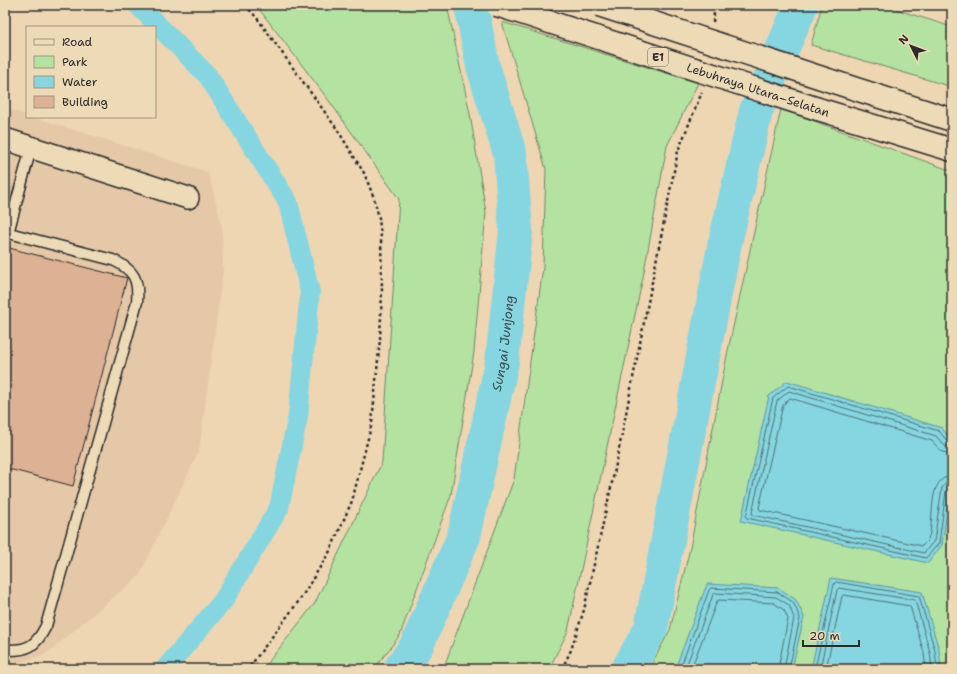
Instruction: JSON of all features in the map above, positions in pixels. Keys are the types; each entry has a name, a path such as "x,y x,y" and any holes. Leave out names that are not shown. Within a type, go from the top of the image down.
{"highway":[{"name":"Lebuhraya Utara–Selatan","path":"497,5 818,109 952,150"},
{"path":"599,5 952,120"}],"street":[{"path":"5,139 188,198"}],"lane":[{"path":"5,650 18,651 30,647 40,638 46,626 137,302 138,288 134,276 125,266 113,260 7,233 31,148"}],"path":[{"path":"245,5 257,18 337,129 364,173 374,198 382,238 380,339 372,424 352,501 330,551 301,598 248,669"},
{"path":"713,22 715,5"},
{"path":"562,669 571,650 587,594 615,469 678,151 705,86"}],"shaded area":[{"path":"5,108 26,115 26,118 36,118 208,172 222,226 223,271 199,451 139,576 46,654 5,668"}],"green space":[{"path":"256,5 447,5 470,114 486,212 474,352 451,495 400,635 374,669 263,669 315,603 382,462 399,199 327,98"},
{"path":"822,5 882,5 952,27 952,87 811,45"},
{"path":"502,22 698,83 667,146 643,277 568,631 549,669 440,669 445,664 514,479 543,267 546,169"},
{"path":"781,109 952,171 952,669 649,669 670,630 690,548 727,355"}],"water":[{"path":"787,381 942,428 952,441 952,478 942,545 928,563 741,521 769,396"},
{"path":"831,578 922,592 939,650 941,669 811,669"},
{"path":"707,584 779,588 796,600 804,617 792,669 675,669"}],"building":[{"path":"5,247 127,278 73,486 5,468"}],"waterway":[{"path":"138,5 208,76 288,202 310,292 298,416 279,508 223,601 165,669"},
{"name":"Sungai Junjong","path":"400,669 417,645 464,536 502,362 516,231 510,154 483,66 471,5"},
{"path":"628,669 651,628 724,247 756,111 801,5"}]}
